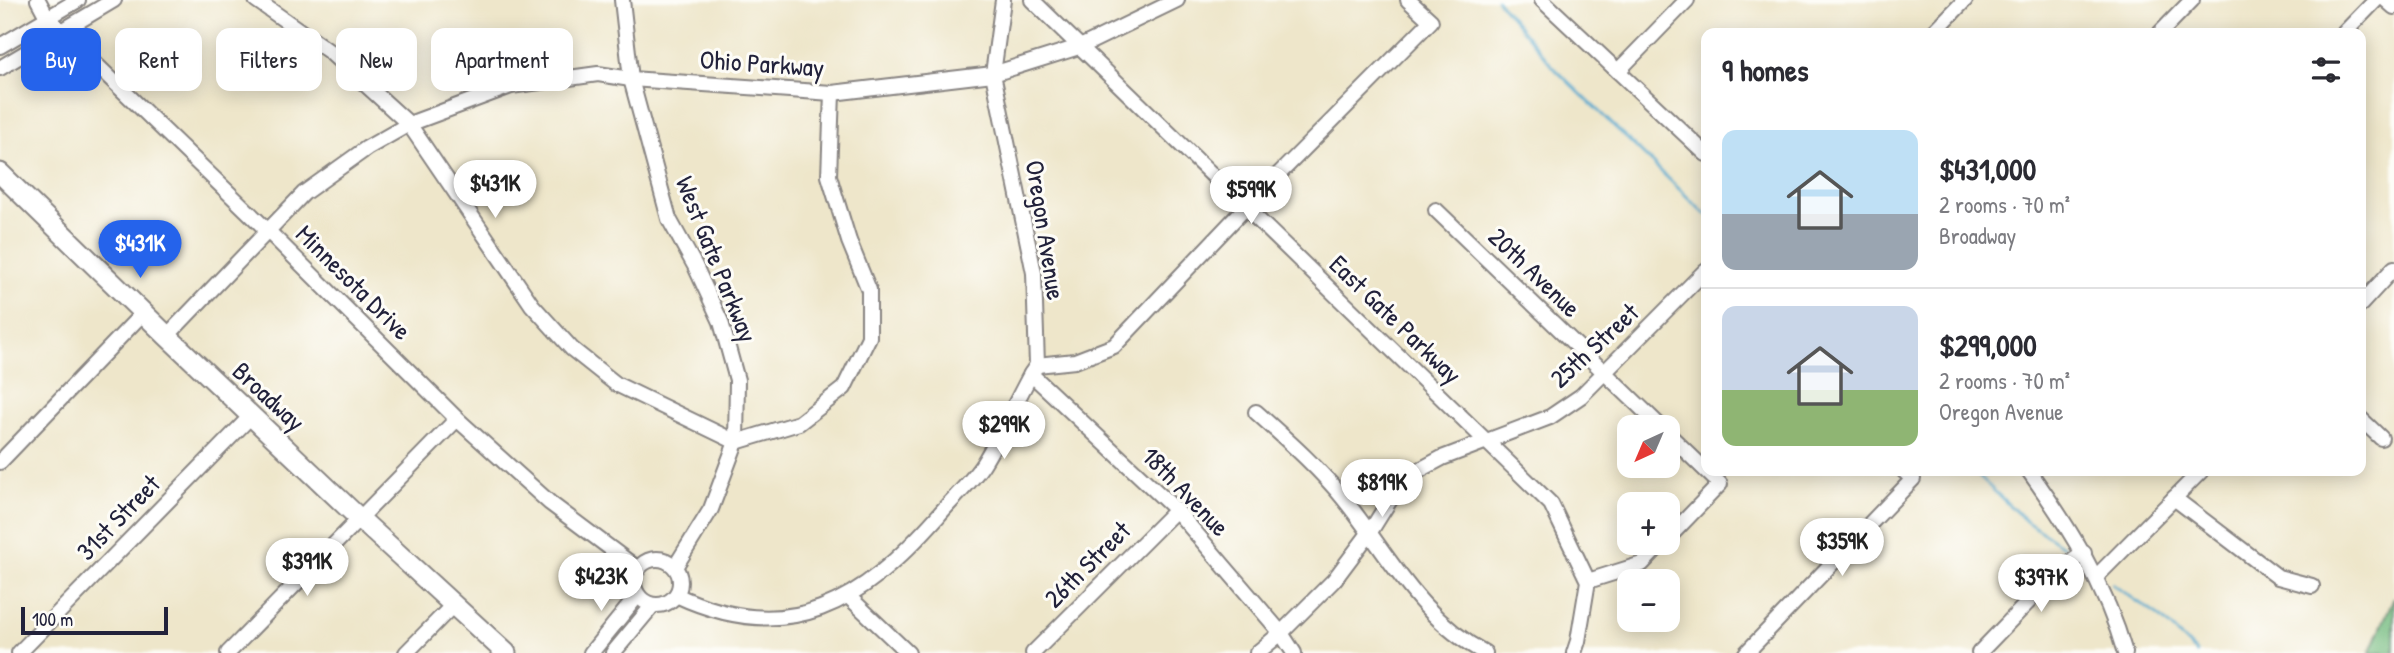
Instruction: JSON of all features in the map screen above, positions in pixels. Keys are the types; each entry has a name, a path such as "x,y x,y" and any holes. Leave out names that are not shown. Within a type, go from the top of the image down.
{"main road":[{"name":"Broadway","path":"0,173 359,519 506,653"}],"street":[{"name":"Minnesota Drive","path":"38,0 47,17 58,28"},
{"path":"0,46 78,0"},
{"path":"66,28 114,0"},
{"path":"256,0 330,52 409,124 532,305 572,349 616,384 736,442 799,423 844,388 869,337 869,290 849,241 829,176 832,93"},
{"name":"West Gate Parkway","path":"622,0 631,79 669,219 721,322 737,380 736,442 711,509 675,567"},
{"name":"Oregon Avenue","path":"1003,0 993,74 1034,273 1034,370"},
{"name":"East Gate Parkway","path":"1032,0 1551,504 1588,581"},
{"name":"Ohio Parkway","path":"167,336 304,193 367,148 409,124 511,86 598,74 631,79 832,93 993,74 1082,46 1177,0"},
{"path":"676,595 704,608 759,619 816,611 848,596 912,545 982,466 1034,370 1075,360 1114,346 1246,207 1431,21 1408,0"},
{"path":"1542,0 1701,148"},
{"path":"1618,71 1687,0"},
{"path":"1938,28 1965,0"},
{"path":"2165,28 2192,0"},
{"path":"2349,28 2376,0"},
{"path":"2386,0 2394,7"},
{"path":"0,68 21,55"},
{"name":"Minnesota Drive","path":"101,70 457,419 550,503 638,569"},
{"name":"20th Avenue","path":"1437,210 1648,415"},
{"path":"2366,299 2394,268"},
{"name":"25th Street","path":"1256,653 1334,580 1370,532 1398,487 1418,471 1442,458 1549,417 1581,396 1701,281"},
{"path":"0,462 144,312"},
{"name":"18th Avenue","path":"1034,370 1176,510 1294,653"},
{"path":"1256,412 1323,475 1370,532 1408,588 1426,609 1446,628 1485,653"},
{"name":"31st Street","path":"19,653 252,415"},
{"path":"228,653 457,419"},
{"path":"2366,424 2381,438"},
{"path":"1680,446 1701,466"},
{"path":"1680,526 1720,484 1712,476"},
{"path":"1746,653 1907,476"},
{"path":"2032,476 2084,554 2118,630 2125,653"},
{"path":"2096,578 2195,476"},
{"path":"2174,498 2278,577 2312,586"},
{"name":"26th Street","path":"1033,653 1176,510"},
{"path":"1979,653 2058,571 2084,554"},
{"path":"1574,653 1588,581 1642,564 1651,555"},
{"path":"663,559 675,567 680,581 676,595 666,604 646,603 638,595 634,583 638,569 649,560 663,559"},
{"path":"591,653 638,595"},
{"path":"848,596 908,653"},
{"path":"406,653 454,604"},
{"path":"613,653 653,605"}],"green space":[{"path":"2394,597 2394,653 2370,653"}],"waterway":[{"path":"1497,0 1556,70 1701,210"},
{"path":"1978,476 2027,522 2064,547"},
{"path":"2112,584 2160,617 2197,653"}]}
